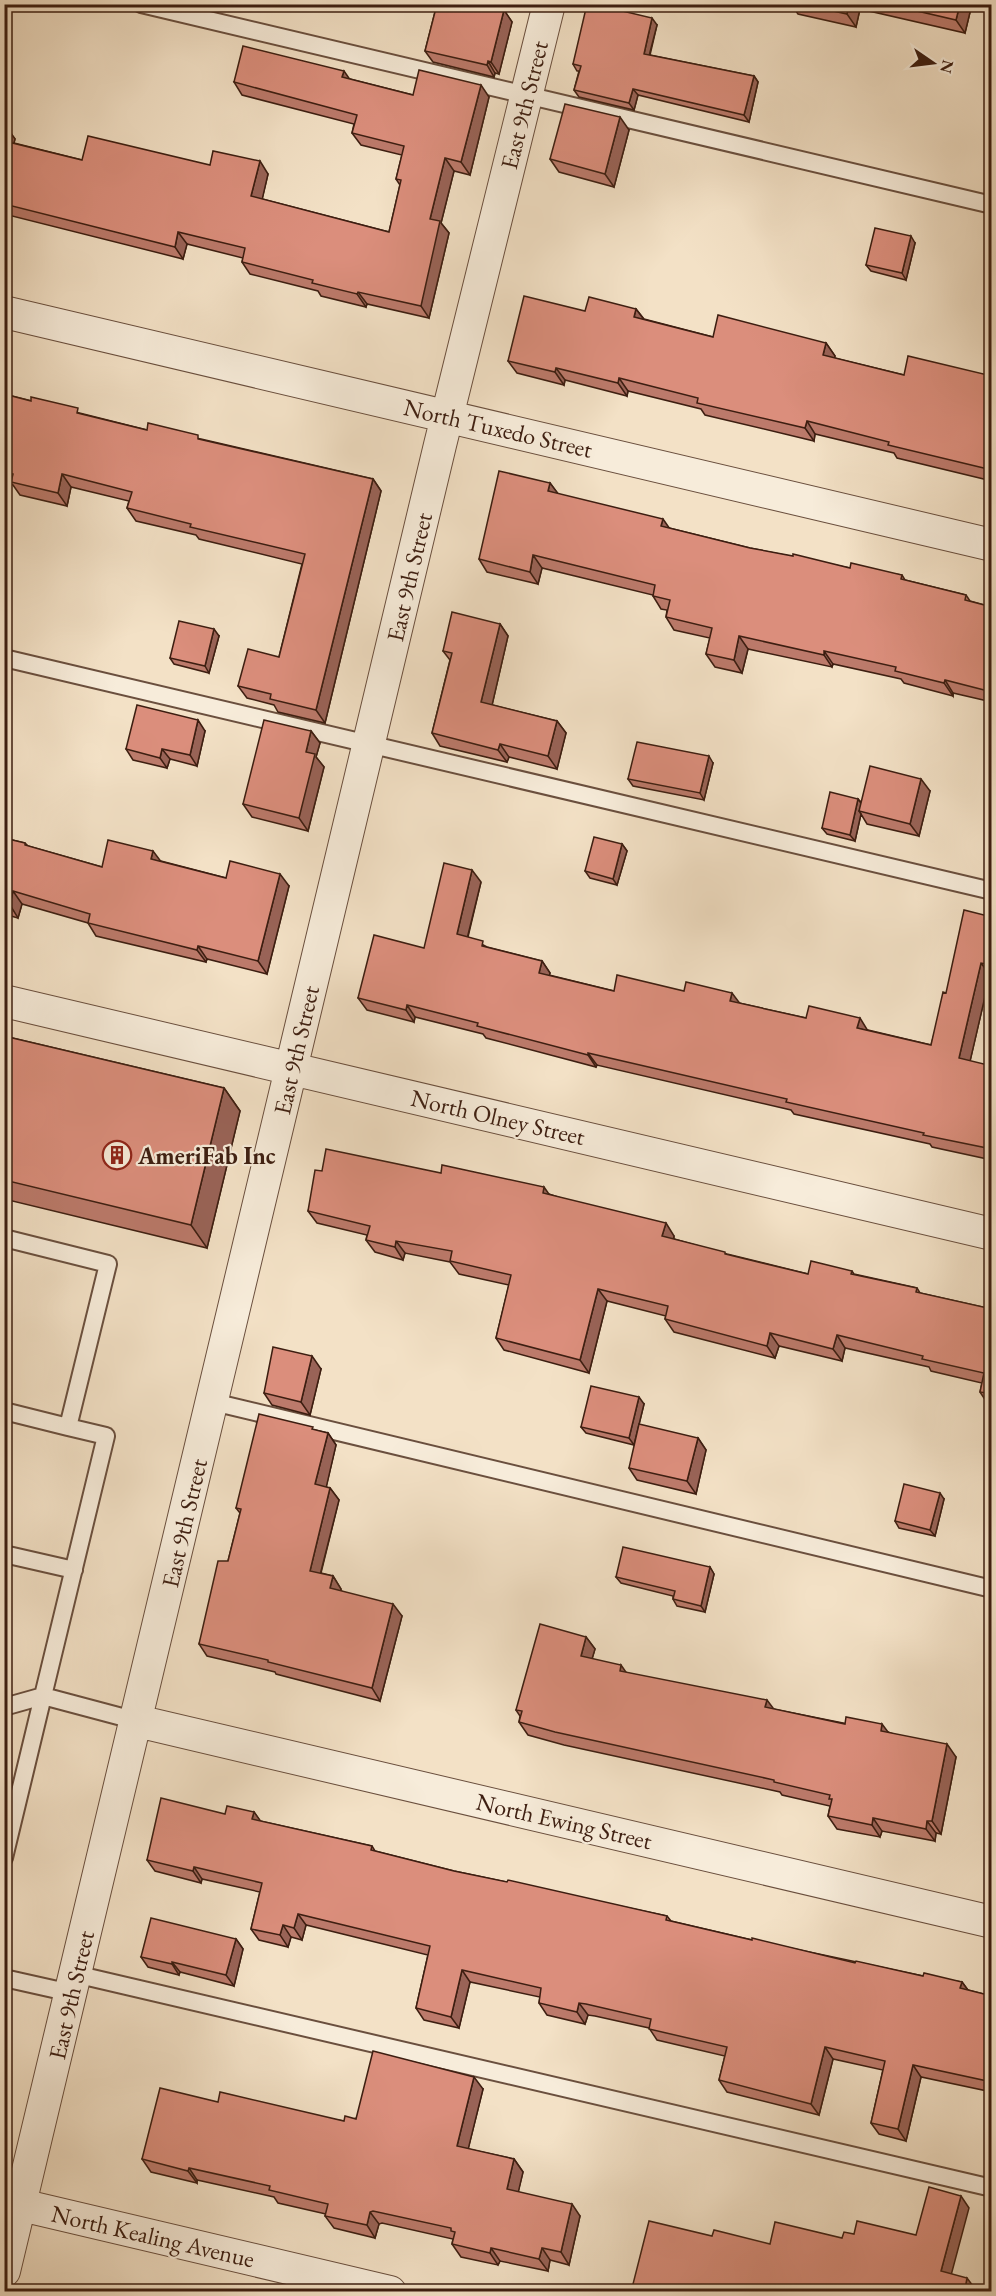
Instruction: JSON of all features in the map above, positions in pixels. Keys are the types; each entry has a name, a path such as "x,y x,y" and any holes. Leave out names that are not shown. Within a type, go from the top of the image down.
{"street":[{"name":"East 9th Street","path":"4,2271 447,416 549,4"},
{"name":"North Tuxedo Street","path":"4,312 992,545"},
{"name":"North Olney Street","path":"4,1001 992,1234"},
{"name":"North Ewing Street","path":"137,1720 992,1922"},
{"name":"North Kealing Avenue","path":"21,2205 319,2283 390,2292"}],"lane":[{"path":"141,4 992,205"},
{"path":"4,658 992,891"},
{"path":"4,1238 108,1264 68,1427"},
{"path":"213,1402 992,1589"},
{"path":"4,1412 106,1436 4,1858"},
{"path":"4,1554 74,1570"},
{"path":"4,1707 43,1696 137,1720"},
{"path":"4,1978 73,1984 992,2188"}],"building":[{"path":"437,4 480,4 504,10 491,62 488,61 487,65 425,51"},
{"path":"587,4 652,18 644,54 754,76 744,115 633,89 629,103 574,90 581,66 573,64"},
{"path":"802,4 849,4 847,14"},
{"path":"887,4 960,4 956,20"},
{"path":"243,46 344,71 342,77 413,95 419,70 481,85 461,162 445,158 430,219 440,221 421,306 312,283 313,280 242,262 245,248 178,232 175,247 4,204 4,141 82,160 88,136 210,165 213,151 260,161 251,196 389,232 401,180 396,179 404,146 352,133 357,115 234,82"},
{"path":"565,104 620,117 605,174 550,159"},
{"path":"875,228 911,236 902,273 866,265"},
{"path":"524,296 585,311 589,297 636,309 634,317 713,337 718,315 826,343 823,355 904,375 908,356 992,376 992,470 888,445 889,442 807,421 805,428 697,403 698,398 619,378 618,383 556,368 555,372 508,361"},
{"path":"4,394 31,401 31,397 78,408 77,413 147,430 148,423 198,435 198,439 373,479 316,710 270,699 271,694 238,686 248,649 279,657 305,554 190,527 191,524 127,508 132,492 62,474 58,493 11,482 13,474 4,472"},
{"path":"499,471 550,483 548,491 663,519 661,526 750,548 793,556 793,554 850,568 851,563 902,575 901,579 966,595 965,600 992,607 992,692 945,680 944,683 895,671 896,667 824,651 824,655 739,636 734,660 706,654 712,628 666,617 670,600 653,596 655,585 533,555 530,572 479,559"},
{"path":"452,612 500,624 481,702 557,721 548,756 500,744 498,750 432,733 452,653 443,651"},
{"path":"179,621 214,629 205,666 170,658"},
{"path":"137,705 198,720 190,755 162,749 160,758 126,749"},
{"path":"264,720 311,731 306,752 315,754 299,818 243,804"},
{"path":"637,742 709,756 700,793 628,779"},
{"path":"870,766 921,779 910,824 859,811"},
{"path":"830,792 858,799 850,835 822,828"},
{"path":"594,837 622,844 613,879 585,871"},
{"path":"4,838 102,867 108,840 153,851 151,859 226,878 230,861 280,874 258,961 198,946 197,950 88,923 90,914 13,891 10,905 4,904"},
{"path":"444,863 472,870 457,934 483,941 482,946 542,961 539,973 614,991 617,975 684,991 686,982 732,993 730,1001 806,1018 809,1006 860,1018 857,1028 931,1045 943,992 946,993 964,910 992,917 992,965 981,963 959,1058 988,1065 987,1070 992,1071 992,1149 786,1102 787,1099 588,1053 588,1055 407,1005 406,1010 358,998 374,935 424,948"},
{"name":"AmeriFab Inc","path":"4,1036 224,1088 191,1225 4,1180"},
{"path":"326,1149 441,1173 442,1165 544,1187 543,1193 666,1223 662,1236 725,1252 725,1254 808,1274 811,1261 852,1271 851,1274 917,1288 916,1292 992,1309 992,1394 980,1392 984,1373 922,1359 923,1356 837,1335 833,1349 770,1333 767,1346 665,1319 668,1306 598,1289 580,1360 496,1338 511,1275 450,1261 452,1251 396,1241 395,1247 366,1240 370,1226 308,1211 315,1170 322,1171"},
{"path":"273,1347 312,1356 301,1402 264,1393"},
{"path":"591,1386 639,1397 629,1438 581,1427"},
{"path":"259,1414 313,1427 312,1429 328,1433 315,1484 330,1488 310,1571 333,1576 330,1588 393,1604 372,1688 199,1644 218,1561 228,1561 241,1509 236,1508"},
{"path":"639,1424 698,1438 687,1481 629,1468"},
{"path":"904,1484 940,1493 930,1530 895,1521"},
{"path":"623,1547 710,1567 701,1606 673,1599 675,1591 616,1577"},
{"path":"540,1624 586,1637 581,1656 621,1665 620,1671 767,1700 765,1707 845,1724 846,1717 882,1724 881,1731 947,1744 932,1821 927,1821 926,1829 873,1818 872,1825 828,1816 832,1799 829,1799 830,1795 774,1782 774,1780 519,1722 522,1711 516,1710"},
{"path":"161,1798 225,1814 227,1806 254,1812 252,1819 372,1846 371,1850 454,1871 507,1882 508,1880 667,1916 666,1920 855,1963 856,1961 923,1976 924,1973 962,1982 960,1988 992,1996 992,2082 913,2065 898,2129 871,2123 885,2061 825,2047 811,2104 719,2080 727,2047 649,2029 651,2019 579,2003 577,2012 539,2003 541,1988 462,1970 451,2017 416,2008 430,1946 298,1914 294,1928 283,1925 280,1935 251,1929 262,1883 194,1867 193,1871 147,1860"},
{"path":"151,1918 236,1939 226,1975 141,1957"},
{"path":"373,2051 474,2077 457,2146 514,2159 507,2189 572,2204 561,2252 542,2248 539,2259 491,2248 490,2253 452,2244 455,2232 451,2231 451,2228 373,2211 370,2212 367,2225 325,2216 328,2204 269,2190 270,2186 189,2168 188,2171 142,2159 160,2088 218,2102 220,2092 344,2121 345,2116 356,2119"},
{"path":"929,2187 961,2196 941,2271 967,2278 965,2289 976,2292 631,2292 649,2221 712,2236 714,2230 770,2244 775,2222 842,2238 844,2232 854,2234 857,2221 916,2235"}],"place":[{"name":"AmeriFab Inc","path":"117,1155"}]}
